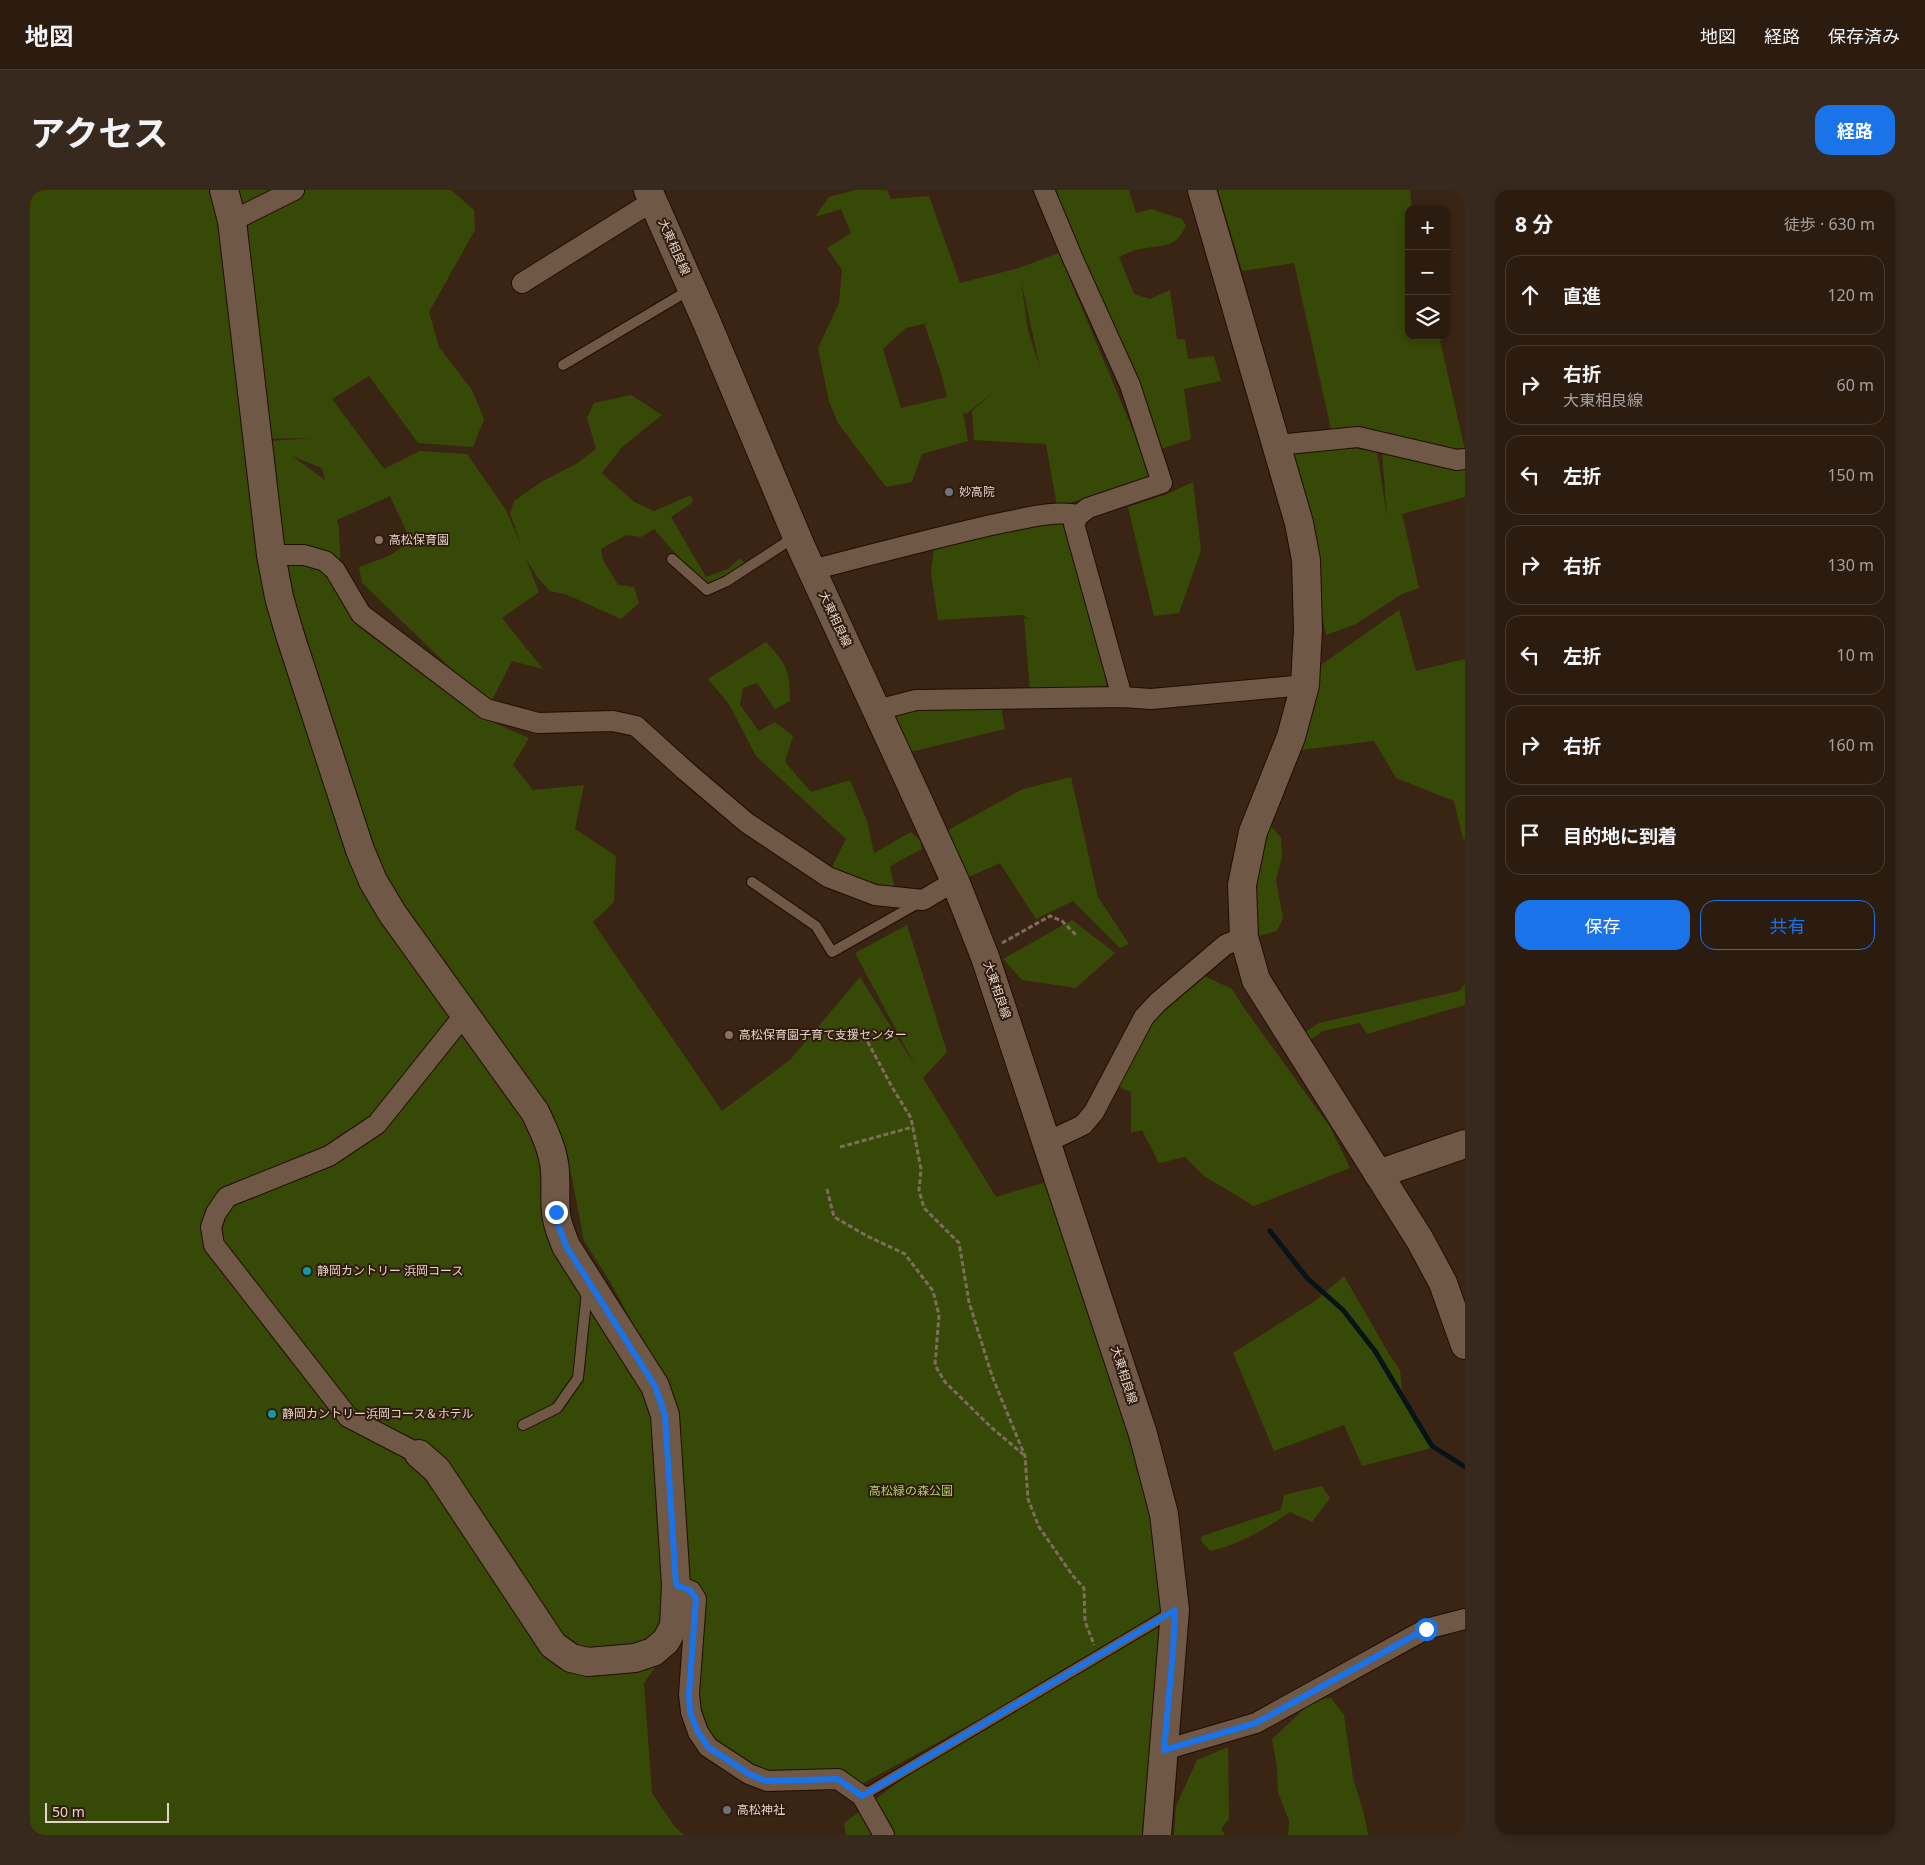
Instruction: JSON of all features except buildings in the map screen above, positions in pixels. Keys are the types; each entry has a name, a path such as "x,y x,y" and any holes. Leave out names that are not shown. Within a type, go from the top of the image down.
{"street":[{"path":"224,190 232,221 271,555 279,596 360,850 373,881 392,913 465,1014 535,1112 547,1137 554,1162 557,1184 556,1212 566,1246 655,1386 665,1415 676,1585 674,1626 666,1641 653,1652 635,1658 588,1662 571,1658 553,1645 437,1470 419,1454 348,1417 214,1245 211,1227 216,1213 227,1197 328,1156 377,1124 465,1014"},
{"path":"232,221 294,190"},
{"path":"1044,190 1130,385 1162,483 1088,508 1079,515 1074,524 1122,697"},
{"path":"1202,190 1299,523 1306,560 1308,629 1305,685 1291,738 1253,832 1242,885 1244,937 1256,980 1420,1240 1443,1283 1465,1345"},
{"path":"522,283 650,193"},
{"name":"大東相良線","path":"650,193 796,536 877,710 984,953 1143,1434 1164,1514 1175,1610 1157,1835"},
{"path":"1277,445 1358,437 1457,460 1465,459"},
{"path":"812,570 1020,519 1064,512 1079,515"},
{"path":"271,555 304,555 325,561 335,570 362,614 486,709 538,723 613,721 636,726 747,822 828,877 875,895 923,900 954,882"},
{"path":"877,710 916,700 1122,697 1151,699 1305,685"},
{"path":"1047,1142 1083,1125 1094,1112 1144,1017 1158,1002 1225,945 1244,937"},
{"path":"1378,1174 1465,1144"},
{"path":"676,1585 691,1591 696,1599 689,1694 693,1719 698,1732 708,1747 749,1774 766,1781 838,1779 862,1796 884,1835"},
{"path":"1164,1750 1256,1723 1426,1629 1465,1619"}],"lane":[{"path":"563,365 692,289"},
{"path":"672,559 707,590 728,580 796,536"},
{"path":"752,882 816,926 832,952 923,900"},
{"path":"523,1425 557,1408 578,1378 588,1281"},
{"path":"862,1796 1175,1610"}],"path":[{"path":"984,953 1050,916 1062,921 1076,935"},
{"path":"864,1035 911,1118 921,1169 918,1190 924,1208 959,1243 969,1302 992,1376 1024,1456 1028,1499 1039,1527 1073,1576 1084,1588 1085,1621 1098,1655"},
{"path":"840,1147 913,1126"},
{"path":"827,1189 834,1216 867,1236 905,1254 933,1291 939,1315 935,1365 945,1382 1024,1456"}],"green space":[{"name":"高松緑の森公園","path":"30,190 451,190 474,210 475,230 429,312 439,347 472,390 484,419 473,447 418,443 369,376 332,399 384,469 420,451 467,454 506,510 522,548 510,513 514,501 541,482 576,464 596,449 587,418 594,403 631,395 662,415 622,447 602,473 634,502 654,511 691,495 693,502 671,517 706,577 728,569 740,558 747,566 708,588 654,529 641,537 626,535 601,549 603,560 618,585 634,587 639,603 621,619 565,594 550,591 537,577 526,559 539,592 502,618 543,669 512,661 490,704 362,583 359,567 389,556 411,541 390,496 337,520 339,527 342,601 359,627 476,715 529,738 513,765 533,790 584,785 575,829 616,856 614,902 593,922 722,1111 790,1060 860,977 916,1067 855,953 907,925 947,1052 923,1078 996,1197 1049,1181 1154,1508 1166,1622 1147,1835 846,1835 844,1823 901,1780 1132,1636 860,1785 768,1772 750,1764 718,1745 707,1730 700,1710 698,1692 705,1614 701,1604 644,1683 652,1793 675,1827 684,1835 30,1835","holes":["312,438 257,442 273,448 282,543 302,629 253,517 243,439","292,456 322,468 325,480","397,894 552,1112 572,1178 584,1241 609,1280 665,1381 609,1333 535,1137"]},
{"path":"855,190 887,190 891,199 929,196 960,283 1019,268 1059,253 1149,469 1146,482 1057,506 1046,444 974,440 972,411 995,391 966,414 963,412 968,441 922,454 912,482 886,487 838,423 829,401 818,348 839,303 842,270 827,248 851,233 841,209 815,217 829,197","holes":["1021,280 1040,368 1028,330","927,323 925,325 947,397 901,408 883,349 906,328"]},
{"path":"1056,190 1129,190 1136,213 1151,209 1182,219 1186,226 1178,238 1170,244 1139,249 1119,257 1134,294 1150,299 1170,290 1177,339 1185,339 1188,359 1214,356 1221,381 1184,389 1191,439 1158,450"},
{"path":"1218,190 1410,190 1412,205 1405,205 1405,340 1440,340 1465,450 1331,429 1294,263 1242,271"},
{"path":"1336,445 1377,452 1387,517 1382,451 1465,465 1465,497 1402,514 1419,588 1402,594 1356,624 1326,635 1291,452"},
{"path":"1193,482 1201,550 1179,613 1154,616 1128,507 1167,494"},
{"path":"1064,517 1107,684 1103,692 1030,690 1024,618 1030,619 1022,615 938,620 931,573 934,549"},
{"path":"1399,610 1416,671 1465,659 1465,839 1463,839 1454,801 1396,778 1374,741 1301,750 1315,706 1321,665"},
{"path":"766,642 786,668 790,701 775,709 757,683 743,688 740,705 759,731 775,722 793,736 785,762 811,792 850,780 867,821 874,853 911,832 920,840 922,849 890,866 895,891 873,888 831,869 846,839 756,756 729,704 708,679"},
{"path":"1001,707 1005,729 902,754 883,711"},
{"path":"1071,777 1098,897 1129,944 1120,948 1073,901 1036,919 1000,863 962,880 939,835 1023,789"},
{"path":"1271,826 1281,838 1282,857 1276,880 1283,918 1277,931 1259,936 1255,925 1259,856"},
{"path":"1072,920 1115,953 1076,988 1022,980 1003,959"},
{"path":"1200,974 1232,989 1330,1127 1350,1168 1254,1206 1204,1176 1185,1157 1159,1163 1142,1130 1131,1133 1131,1092 1113,1084 1151,1024 1174,997"},
{"path":"1465,984 1465,1005 1367,1034 1360,1023 1323,1031 1307,1042 1301,1035 1319,1023 1459,991"},
{"path":"1344,1276 1400,1370 1403,1400 1427,1443 1432,1448 1362,1466 1344,1425 1274,1451 1233,1353 1315,1301"},
{"path":"1322,1486 1330,1498 1312,1522 1290,1512 1252,1536 1231,1545 1210,1551 1201,1541 1202,1536 1281,1510 1284,1495"},
{"path":"1331,1698 1344,1715 1353,1778 1368,1835 1288,1835 1289,1821 1278,1792 1277,1768 1272,1739 1315,1699"},
{"path":"1228,1747 1229,1819 1221,1829 1225,1835 1174,1835 1176,1806 1197,1760"}],"waterway":[{"path":"1270,1231 1307,1278 1343,1310 1375,1351 1432,1446 1465,1467"}],"place":[{"name":"妙高院","path":"949,492"},
{"name":"高松保育園","path":"379,540"},
{"name":"高松保育園子育て支援センター","path":"729,1035"},
{"name":"静岡カントリー 浜岡コース","path":"307,1271"},
{"name":"静岡カントリー浜岡コース＆ホテル","path":"272,1414"},
{"name":"高松神社","path":"727,1810"}],"route":[{"path":"556,1212 566,1246 655,1386 665,1415 676,1585 691,1591 696,1599 689,1694 690,1712 698,1732 708,1747 749,1774 766,1781 838,1779 862,1796 1175,1610 1164,1750 1256,1723 1426,1629"}]}
